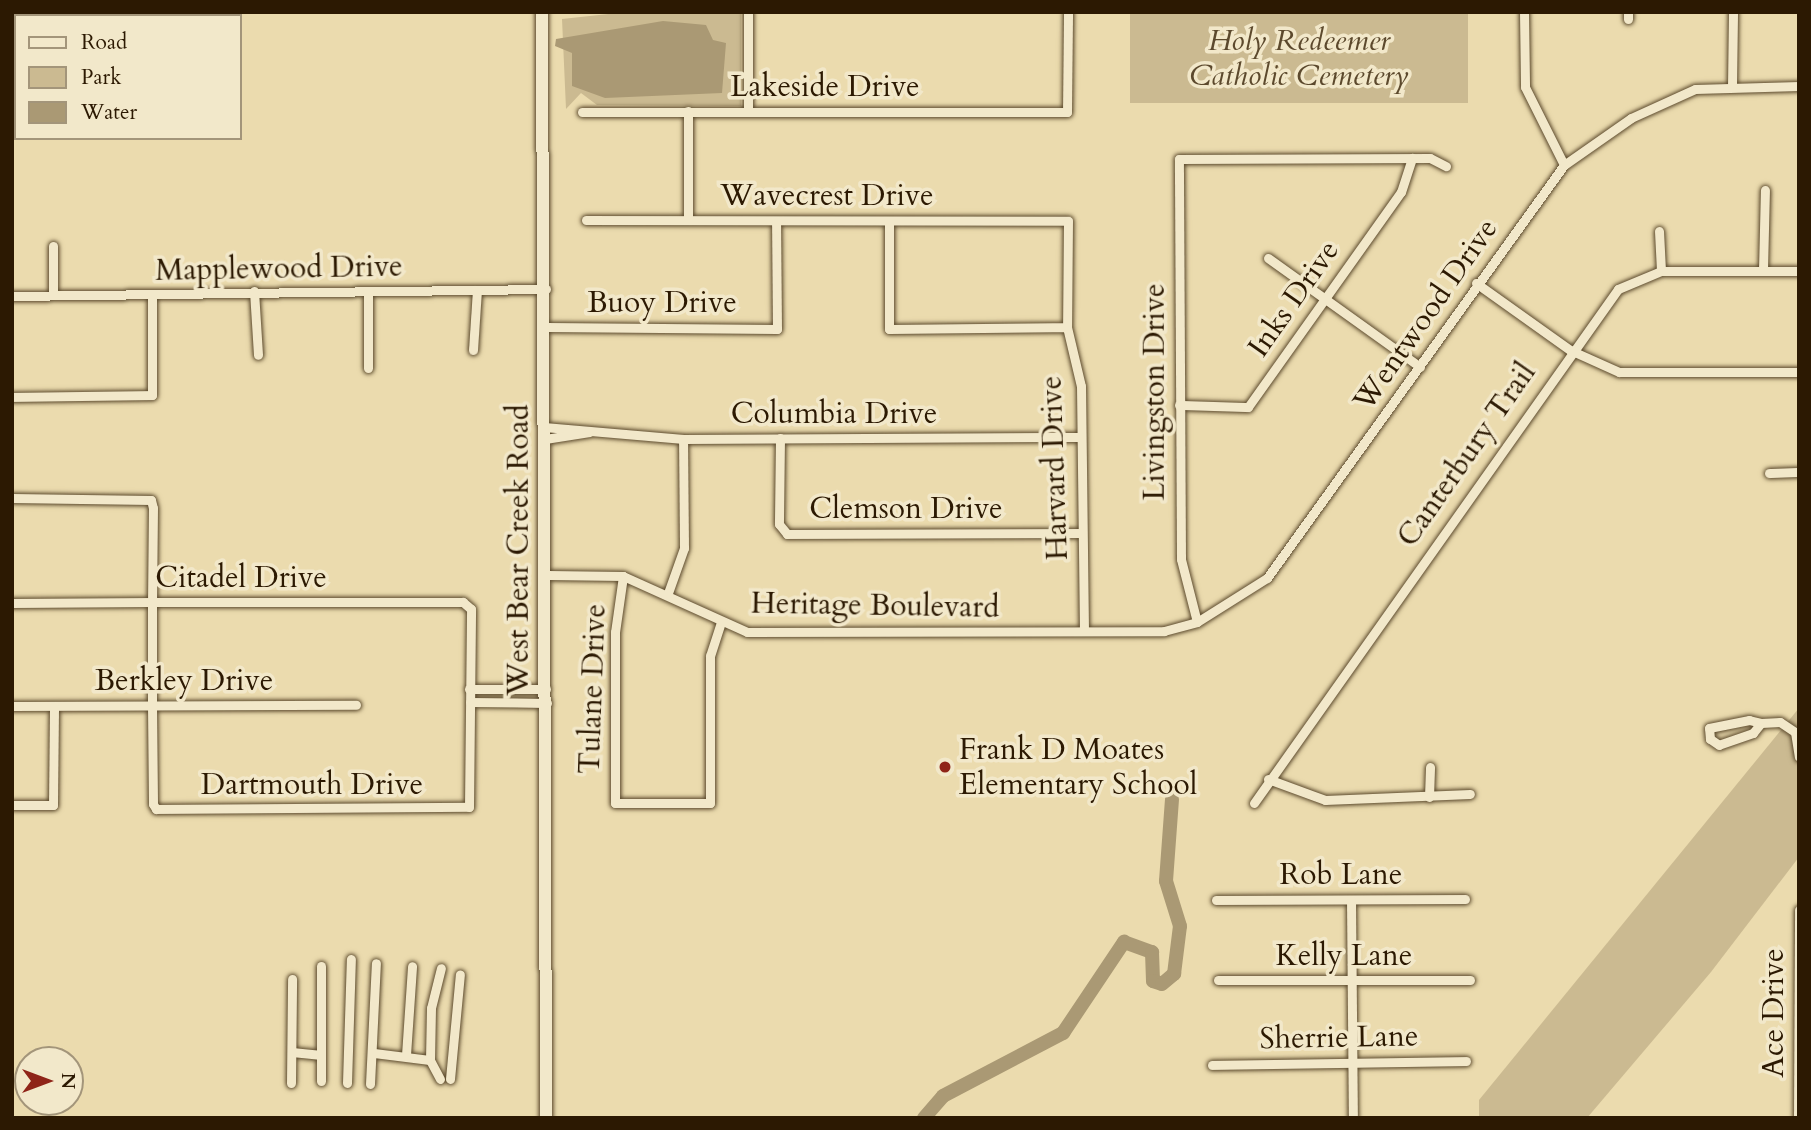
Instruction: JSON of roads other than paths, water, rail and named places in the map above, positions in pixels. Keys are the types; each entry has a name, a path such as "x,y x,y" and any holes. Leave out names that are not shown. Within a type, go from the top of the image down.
{"main road":[{"name":"West Bear Creek Road","path":"542,12 548,575 546,1118"},
{"name":"West Bear Creek Road","path":"541,1118 546,1088"}],"street":[{"path":"748,12 748,111"},
{"name":"Lakeside Drive","path":"582,112 1067,112 1068,12"},
{"path":"1524,12 1524,87 1564,165"},
{"path":"1732,86 1733,12"},
{"name":"Wentwood Drive","path":"1130,631 1197,622 1267,578 1564,165 1678,95 1732,86 1799,86"},
{"path":"688,111 688,220"},
{"path":"1412,158 1446,166"},
{"name":"Livingston Drive","path":"1197,622 1181,559 1179,159 1412,158"},
{"name":"Inks Drive","path":"1179,405 1248,407 1401,192 1412,158"},
{"path":"1762,270 1765,190"},
{"name":"Wavecrest Drive","path":"586,220 1068,221"},
{"name":"Buoy Drive","path":"546,327 777,329 776,221"},
{"path":"889,221 888,329 1067,327"},
{"name":"Harvard Drive","path":"1068,221 1067,327 1081,386 1084,630"},
{"path":"1659,231 1661,271"},
{"path":"53,246 53,295"},
{"path":"1268,258 1420,366"},
{"name":"Canterbury Trail","path":"1254,803 1268,779 1570,350 1618,289 1661,271 1799,271"},
{"path":"1476,284 1570,350 1619,372 1799,372"},
{"name":"Mapplewood Drive","path":"12,296 546,289"},
{"path":"472,350 477,290"},
{"path":"254,291 258,355"},
{"path":"368,293 368,368"},
{"path":"12,397 152,395 152,295"},
{"name":"Columbia Drive","path":"545,433 589,432 683,439 1080,438"},
{"name":"Clemson Drive","path":"780,438 779,524 787,534 1082,533"},
{"path":"668,593 684,548 683,439"},
{"path":"1769,473 1799,472"},
{"path":"12,498 151,500 152,705"},
{"name":"Heritage Boulevard","path":"548,575 623,576 668,593 721,624 747,632 1130,631"},
{"name":"Tulane Drive","path":"623,576 615,632 615,803 710,803 710,656 721,624"},
{"name":"Citadel Drive","path":"12,603 468,604 469,688"},
{"path":"469,688 546,696 470,702 469,688"},
{"name":"Dartmouth Drive","path":"152,705 156,809 469,807 470,702"},
{"path":"12,806 53,805 54,705"},
{"name":"Berkley Drive","path":"12,706 356,705"},
{"path":"1761,723 1740,740 1719,745 1710,739 1709,728 1761,723 1780,722 1795,732 1799,757"},
{"path":"1429,797 1430,767"},
{"path":"1268,779 1325,800 1470,794"},
{"name":"Rob Lane","path":"1216,900 1465,899"},
{"path":"1351,900 1353,1118"},
{"name":"Ace Drive","path":"1798,1118 1799,909"},
{"path":"347,1083 351,959"},
{"path":"370,1084 374,1053 376,963"},
{"path":"321,966 321,1081"},
{"path":"406,1055 412,966"},
{"path":"441,968 431,1008 430,1060 445,1079 460,974"},
{"path":"291,1083 292,979"},
{"name":"Kelly Lane","path":"1218,980 1470,980"},
{"path":"292,1052 319,1055"},
{"path":"374,1053 430,1060"},
{"name":"Sherrie Lane","path":"1212,1065 1466,1061"}],"water":[{"path":"663,21 706,25 713,40 726,43 722,93 605,98 572,86 572,53 555,46 556,39"}],"waterway":[{"path":"924,1118 943,1096 1063,1033 1124,942 1152,952 1153,981 1162,984 1174,974 1180,926 1166,881 1172,799"}],"place":[{"name":"Frank D Moates Elementary School","path":"945,767"}],"park label":[{"name":"Holy Redeemer Catholic Cemetery","path":"1299,58"}]}
